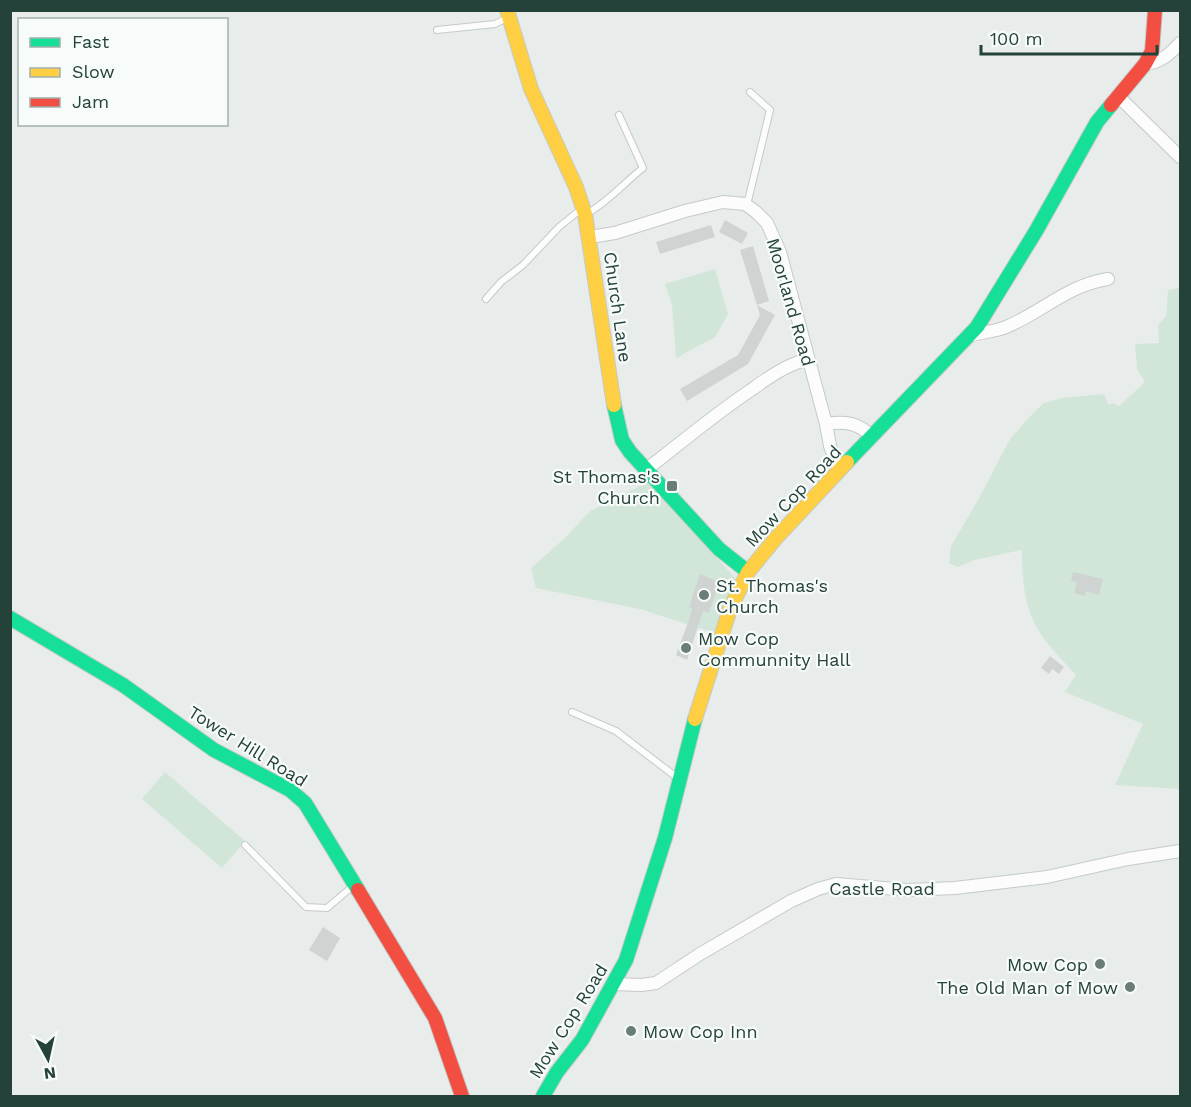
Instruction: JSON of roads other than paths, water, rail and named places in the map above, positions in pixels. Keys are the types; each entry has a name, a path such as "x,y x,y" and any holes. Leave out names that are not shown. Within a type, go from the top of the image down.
{"street":[{"name":"Mow Cop Road","path":"543,1096 557,1071 582,1040 626,960 665,838 697,712 730,609 748,572 776,538 969,336 983,318 1036,231 1097,122 1145,64 1152,51 1155,10"},
{"name":"Church Lane","path":"508,13 531,89 584,211 590,237 617,423 626,446 719,549 748,572"},
{"path":"1145,64 1168,56 1180,43"},
{"path":"1118,96 1180,157"},
{"path":"590,237 723,202 736,202 747,206"},
{"name":"Moorland Road","path":"747,206 767,223 780,252 826,423 830,446 839,470"},
{"path":"969,336 1005,327 1090,282 1108,279"},
{"path":"647,469 726,406 792,364 808,359"},
{"path":"826,423 857,424 872,437"},
{"name":"Tower Hill Road","path":"10,618 123,685 214,750 290,790 304,803 435,1018 462,1096"},
{"name":"Castle Road","path":"613,984 641,986 656,983 746,927 818,888 836,884 908,890 955,888 1047,877 1180,851"}],"lane":[{"path":"437,30 495,24 508,13"},
{"path":"747,206 770,110 750,92"},
{"path":"486,300 501,282 523,265 559,227 584,211 598,208 643,168 619,115"},
{"path":"572,712 616,731 680,779"},
{"path":"245,845 306,907 327,908 353,886"}],"place":[{"name":"St Thomas's Church","path":"672,486"},
{"name":"St. Thomas's Church","path":"704,595"},
{"name":"Mow Cop Communnity Hall","path":"686,648"},
{"name":"Mow Cop","path":"1100,964"},
{"name":"The Old Man of Mow","path":"1130,987"},
{"name":"Mow Cop Inn","path":"631,1031"}]}
